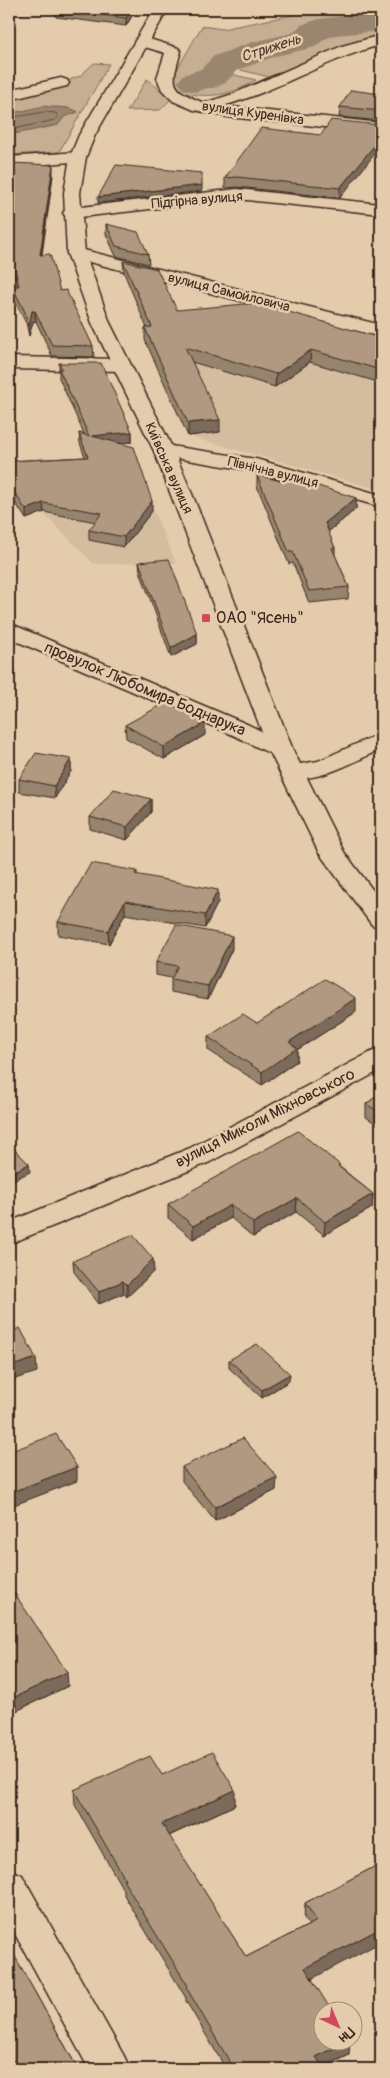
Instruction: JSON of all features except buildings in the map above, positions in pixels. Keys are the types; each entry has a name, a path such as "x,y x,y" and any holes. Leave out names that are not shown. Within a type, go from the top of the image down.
{"street":[{"name":"Київська вулиця","path":"161,9 87,135 78,157 72,193 76,253 101,323 164,451 185,501 281,750 332,853 381,919"},
{"path":"200,107 239,98 346,49 381,40"},
{"name":"вулиця Куренівка","path":"143,42 173,51 165,78 170,90 180,98 200,107 238,113 381,128"},
{"path":"9,95 61,83"},
{"path":"9,162 78,157"},
{"name":"Підгірна вулиця","path":"72,213 237,194 381,209"},
{"name":"вулиця Самойловича","path":"76,253 381,331"},
{"path":"9,363 121,366"},
{"name":"Північна вулиця","path":"164,451 256,465 381,501"},
{"name":"провулок Любомира Боднарука","path":"9,630 241,730 281,750"},
{"path":"292,772 324,767 381,740"},
{"name":"вулиця Миколи Міхновського","path":"9,1234 200,1155 381,1058"},
{"path":"9,1887 110,2069"}],"shaded area":[{"path":"381,9 381,36 319,56 269,77 217,64 222,66 209,74 196,72 187,76 194,82 207,87 220,85 220,81 215,78 226,73 256,80 237,90 218,95 188,94 177,92 170,82 202,26 222,29 313,11"},
{"path":"94,63 109,64 59,152 9,155 9,135 58,125 64,117 78,112 71,109 54,107 9,114 9,95 61,83 80,76"},
{"path":"147,79 171,99 160,110 127,111"},
{"path":"145,340 381,344 381,490 188,436"},
{"path":"145,490 176,563 94,564 34,504"}],"water":[{"path":"44,106 66,108 78,112 64,117 58,125 9,135 9,114"}],"waterway":[{"name":"Стрижень","path":"195,82 213,76 226,63 265,49 303,40 313,32 330,26 381,21"}],"place":[{"name":"ОАО \"Ясень\"","path":"206,618"}]}
